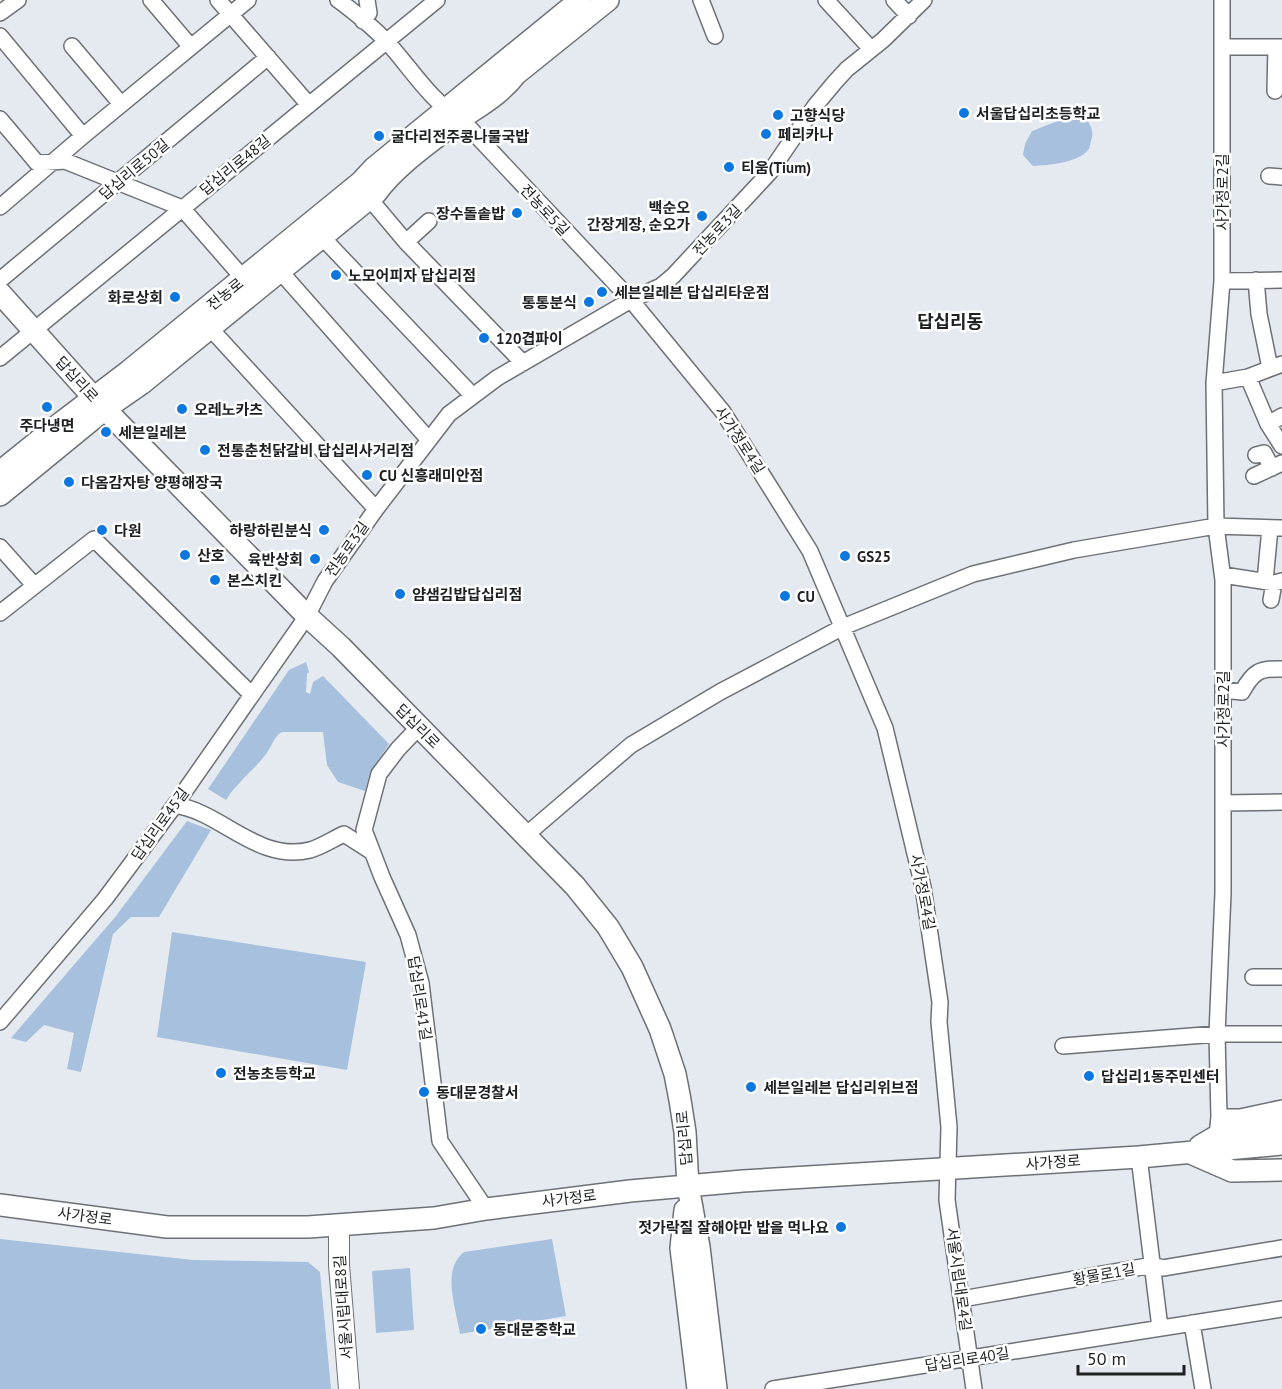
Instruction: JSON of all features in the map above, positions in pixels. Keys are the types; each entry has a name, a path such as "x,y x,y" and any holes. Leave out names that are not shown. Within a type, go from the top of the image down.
{"main road":[{"name":"전농로","path":"0,472 99,403 141,384 376,193 387,178 453,115 580,0"},
{"name":"전농로","path":"0,495 99,403 243,279 361,183 374,168 453,115 483,106 507,87 516,74 608,0"},
{"name":"답십리로","path":"0,293 99,403 307,616 526,835 575,886 608,927 644,990 675,1074 685,1132 688,1186 699,1247 716,1389"},
{"path":"1282,1123 1218,1126 1189,1152 1232,1171 1282,1170"},
{"name":"사가정로","path":"0,1205 167,1227 339,1226 434,1218 486,1209 630,1191 1139,1157 1282,1144"},
{"name":"답십리로","path":"688,1186 681,1248 698,1389"}],"street":[{"path":"0,13 18,0"},
{"path":"151,0 191,47"},
{"path":"218,0 309,105"},
{"path":"0,207 82,136 248,0"},
{"path":"338,0 386,40 453,115"},
{"path":"363,21 369,13 367,0"},
{"name":"답십리로48길","path":"33,330 437,0"},
{"path":"701,0 715,36"},
{"path":"826,0 871,50"},
{"path":"894,0 909,16"},
{"name":"전농로3길","path":"307,616 326,581 376,508 449,414 497,378 631,300 661,286 696,253 770,172 835,82 924,0"},
{"name":"사가정로2길","path":"1218,1126 1217,1034 1223,893 1223,690 1222,575 1216,526 1214,383 1222,281 1222,0"},
{"path":"0,36 82,136"},
{"path":"72,46 121,104"},
{"path":"1221,47 1279,47 1275,91"},
{"name":"답십리로50길","path":"0,280 268,57"},
{"name":"전농로5길","path":"453,115 631,300"},
{"path":"0,119 36,163 65,161 182,208 243,279"},
{"path":"369,198 406,242 523,363"},
{"path":"406,242 429,221"},
{"path":"321,236 473,396"},
{"path":"280,271 429,440"},
{"path":"1214,383 1248,377 1276,366 1259,314 1256,280"},
{"path":"1222,281 1282,280"},
{"name":"사가정로4길","path":"631,300 723,412 810,550 885,728 923,887 940,1002 939,1022 949,1127 948,1169"},
{"name":"전농로","path":"209,327 376,508"},
{"path":"0,358 33,330"},
{"path":"1248,377 1268,424 1282,446"},
{"path":"1268,424 1282,416"},
{"path":"1254,476 1277,465 1264,453 1256,455"},
{"path":"526,835 631,745 720,692 843,627 973,574 1074,550 1216,526 1276,528 1271,600"},
{"path":"0,613 94,538 252,695"},
{"path":"0,547 34,585"},
{"path":"1222,575 1274,582"},
{"name":"답십리로45길","path":"0,1022 105,899 175,805 307,616"},
{"path":"1223,690 1244,699 1251,675 1266,669 1282,669"},
{"name":"답십리로41길","path":"419,727 379,774 364,830 408,935 421,983 440,1141 486,1209"},
{"path":"1223,803 1282,802"},
{"path":"175,805 191,807 260,846 288,853 311,850 344,834 372,852"},
{"path":"1252,977 1282,977"},
{"path":"1063,1046 1217,1034 1282,1034"},
{"path":"1218,1126 1240,1117 1282,1108"},
{"path":"1139,1157 1160,1328"},
{"name":"서울시립대로4길","path":"948,1169 947,1200 974,1389"},
{"name":"서울시립대로8길","path":"339,1226 339,1265 349,1389"},
{"name":"황물로1길","path":"962,1299 1153,1265 1163,1268 1282,1248"},
{"name":"답십리로40길","path":"774,1389 1282,1309"},
{"path":"1192,1323 1203,1389"}],"shaded area":[{"path":"1086,119 1091,127 1092,135 1089,148 1077,158 1033,166 1023,155 1025,144 1032,131 1058,121"},
{"path":"306,662 309,672 306,692 310,694 313,682 323,676 389,744 370,773 365,791 338,782 327,765 323,732 282,732 226,800 208,789 289,670"},
{"path":"187,821 211,830 159,917 131,917 113,934 81,1072 67,1069 74,1033 44,1025 26,1042 11,1038 116,916"},
{"path":"172,932 366,962 347,1070 157,1037"},
{"path":"0,1239 193,1260 308,1262 320,1272 331,1389 0,1389"},
{"path":"552,1239 566,1316 460,1334 453,1301 452,1279 457,1260 464,1252"},
{"path":"410,1268 414,1330 376,1333 372,1271"}],"place":[{"name":"서울답십리초등학교","path":"964,113"},
{"name":"고향식당","path":"778,115"},
{"name":"페리카나","path":"766,134"},
{"name":"굴다리전주콩나물국밥","path":"379,136"},
{"name":"티움(Tium)","path":"729,167"},
{"name":"장수돌솥밥","path":"517,213"},
{"name":"백순오 간장게장, 순오가","path":"702,216"},
{"name":"노모어피자 답십리점","path":"336,275"},
{"name":"세븐일레븐 답십리타운점","path":"602,292"},
{"name":"화로상회","path":"175,297"},
{"name":"통통분식","path":"589,302"},
{"name":"120겹파이","path":"484,338"},
{"name":"주다냉면","path":"47,407"},
{"name":"오레노카츠","path":"182,409"},
{"name":"세븐일레븐","path":"106,432"},
{"name":"전통춘천닭갈비 답십리사거리점","path":"205,450"},
{"name":"CU 신흥래미안점","path":"367,475"},
{"name":"다옴감자탕 양평해장국","path":"69,482"},
{"name":"다원","path":"102,530"},
{"name":"하랑하린분식","path":"324,530"},
{"name":"산호","path":"185,555"},
{"name":"GS25","path":"845,556"},
{"name":"육반상회","path":"315,559"},
{"name":"본스치킨","path":"215,580"},
{"name":"얌샘김밥답십리점","path":"400,594"},
{"name":"CU","path":"785,596"},
{"name":"전농초등학교","path":"221,1073"},
{"name":"답십리1동주민센터","path":"1089,1076"},
{"name":"세븐일레븐 답십리위브점","path":"751,1087"},
{"name":"동대문경찰서","path":"424,1092"},
{"name":"젓가락질 잘해야만 밥을 먹나요","path":"841,1227"},
{"name":"동대문중학교","path":"481,1329"}],"district":[{"name":"답십리동","path":"950,321"}]}
